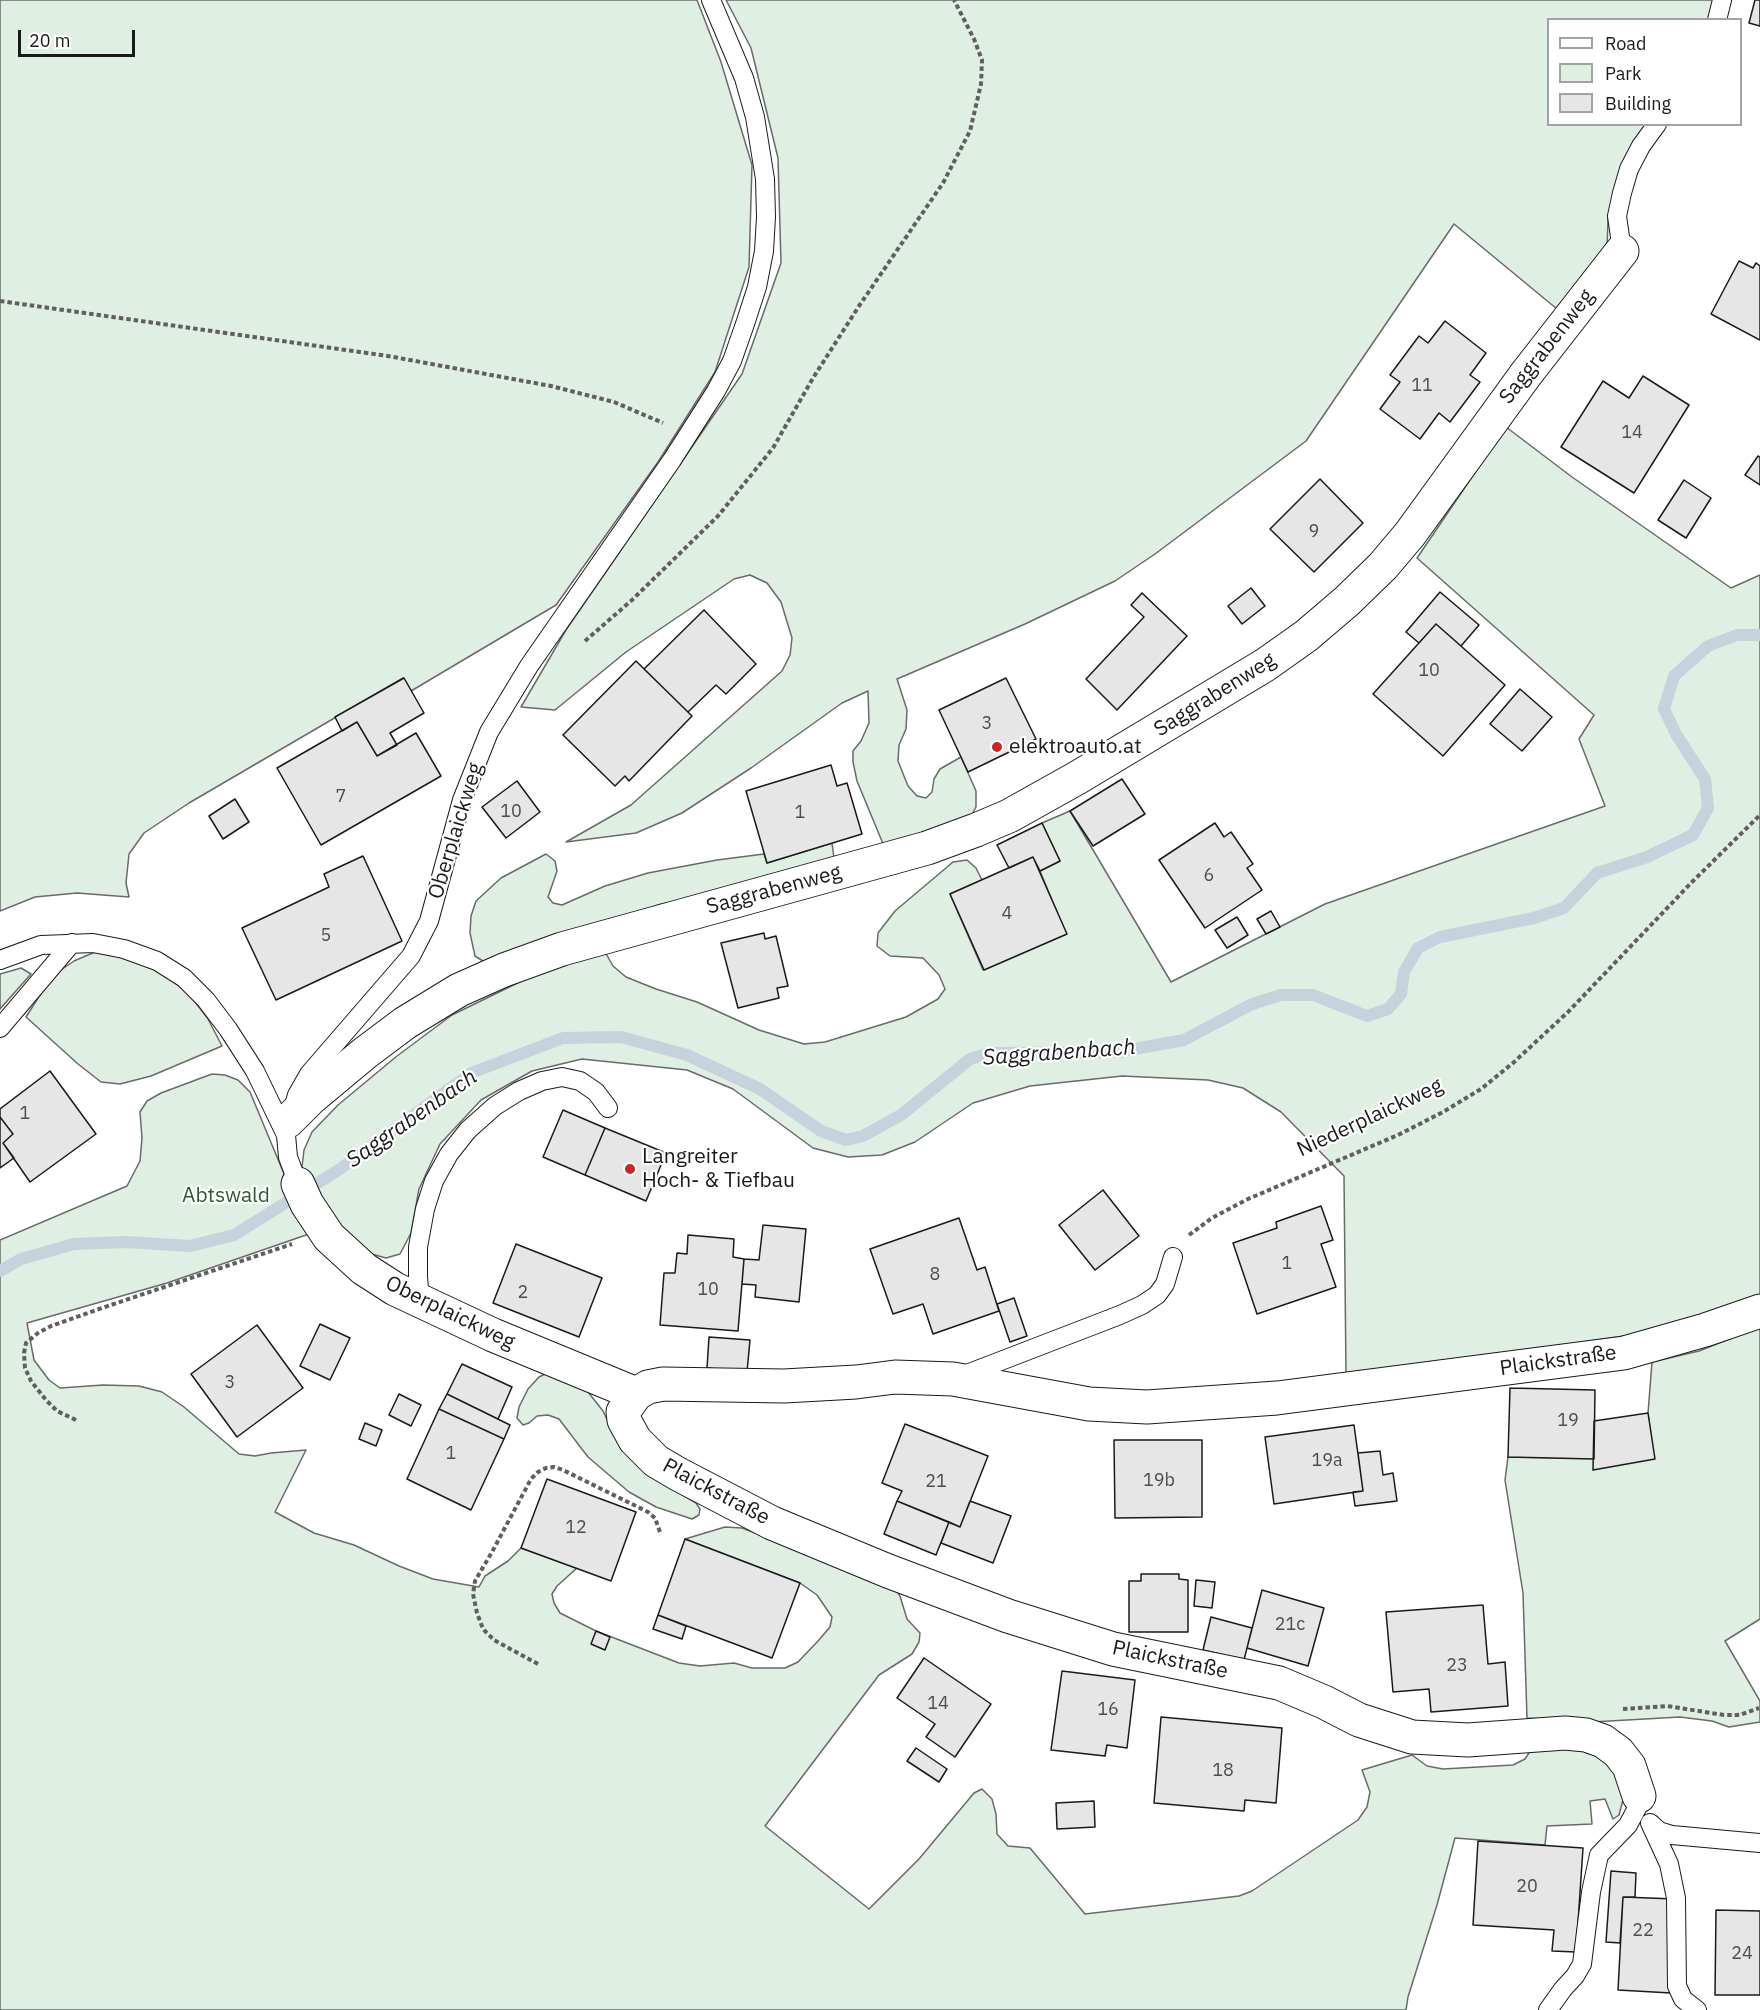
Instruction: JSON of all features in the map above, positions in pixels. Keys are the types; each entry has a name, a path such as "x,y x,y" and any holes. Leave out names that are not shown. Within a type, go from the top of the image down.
{"street":[{"name":"Saggrabenweg","path":"287,1128 311,1098 364,1053 405,1023 459,990 504,970 562,949 927,848 1009,816 1077,778 1265,665 1306,636 1347,602 1383,566 1410,534 1519,382 1622,251"},
{"name":"Oberplaickweg","path":"303,1194 327,1232 341,1249 364,1269 395,1289 420,1303 500,1338 636,1394"},
{"name":"Plaickstraße","path":"1645,1810 1629,1766 1618,1752 1603,1741 1586,1735 1565,1733 1468,1740 1412,1737 1359,1720 1279,1683 1113,1649 1008,1616 888,1571 772,1522 656,1461 635,1440 624,1420 623,1412 636,1394 663,1384 784,1386 856,1382 895,1377 953,1379 1089,1404 1147,1407 1277,1398 1624,1353 1706,1330 1760,1311"}],"lane":[{"name":"Oberplaickweg","path":"303,1194 288,1157 287,1128 297,1095 309,1074 411,956 429,921 462,800 489,732 529,666 672,460 716,391 732,361 745,324 757,287 764,251 765,179 755,117 744,78 711,0"},
{"path":"1718,18 1722,0"},
{"name":"Saggrabenweg","path":"1622,251 1617,216 1622,193 1629,169 1641,146 1656,126"},
{"path":"0,1028 72,943"},
{"path":"0,960 41,945 93,943 124,949 157,961 184,978 206,1000 255,1071 287,1128"},
{"path":"420,1303 418,1247 425,1209 439,1172 449,1154 468,1130 495,1106 519,1091 542,1081 562,1077 580,1081 596,1092 608,1108"},
{"path":"953,1379 1142,1305 1157,1295 1165,1284 1173,1257"},
{"path":"1548,2010 1582,1964 1591,1892 1599,1855 1628,1825 1637,1808 1645,1810 1659,1831 1672,1835 1760,1844"},
{"path":"1645,1810 1669,1864 1676,1898 1677,1986 1683,1999 1697,2010"}],"path":[{"path":"579,645 632,600 718,516 773,448 813,378 943,183 970,131 981,84 982,60 954,0"},
{"path":"0,301 388,356 551,386 614,402 688,435"},
{"name":"Niederplaickweg","path":"1173,1257 1177,1247 1192,1231 1248,1198 1398,1135 1443,1112 1480,1089 1505,1070 1568,1012 1760,815"},
{"path":"76,1420 57,1411 46,1400 31,1381 25,1368 26,1343 38,1333 99,1309 327,1232"},
{"path":"538,1664 494,1640 483,1629 473,1594 475,1581 531,1479 546,1468 554,1467 563,1470 648,1512 655,1518 661,1535"},
{"path":"1622,1709 1667,1706 1724,1715 1740,1715 1759,1708"}],"green space":[{"path":"0,0 697,0 721,62 752,165 749,267 715,372 658,462 556,605 411,691 403,678 189,803 144,833 129,854 126,883 129,897 77,893 35,897 0,911"},
{"path":"726,0 1714,0 1708,18 1547,18 1547,126 1648,126 1608,218 1607,251 1557,309 1454,224 1306,441 1155,554 1115,581 1025,624 897,679 907,710 906,729 899,745 898,761 908,786 917,796 926,798 932,792 934,779 940,769 961,757 976,791 976,807 970,818 886,851 857,781 853,762 853,751 861,741 869,723 868,691 842,703 751,768 682,813 636,833 566,842 631,805 782,671 790,655 792,638 781,602 767,583 750,575 734,579 626,652 555,710 521,707 566,630 742,374 781,263 778,158 751,48"},
{"path":"1506,427 1572,477 1731,588 1760,575 1760,1298 1631,1335 1346,1376 1344,1176 1281,1112 1243,1088 1208,1080 1122,1076 1030,1086 973,1103 915,1142 882,1155 848,1157 813,1148 733,1089 687,1070 582,1059 532,1071 481,1100 440,1144 419,1189 411,1233 400,1254 386,1258 368,1253 339,1227 317,1199 302,1167 304,1150 312,1132 338,1105 397,1056 452,1015 538,973 604,950 613,966 626,977 697,1002 759,1030 804,1044 825,1042 906,1017 938,999 945,989 939,975 923,958 890,956 877,946 878,933 895,911 953,862 967,860 976,868 982,880 950,894 983,970 1066,934 1040,871 1060,861 1042,823 1070,811 1171,982 1325,904 1605,806 1579,739 1594,715 1417,558"},
{"path":"832,843 834,858 765,885 661,904 486,963 475,956 470,933 471,916 476,901 501,878 546,854 555,861 557,871 548,897 553,903 562,905 605,886 648,873 764,854 767,863"},
{"path":"95,952 123,957 163,973 189,994 208,1019 222,1046 151,1076 120,1084 101,1082 26,1017 52,976 74,961"},
{"path":"21,968 31,974 0,1009 0,974"},
{"name":"Abtswald","path":"212,1074 225,1075 238,1080 250,1092 309,1234 167,1283 27,1323 34,1360 49,1380 60,1388 103,1385 139,1386 162,1392 184,1407 239,1454 255,1456 306,1450 275,1512 314,1533 354,1545 433,1579 479,1587 485,1576 508,1561 521,1548 577,1568 557,1586 552,1594 560,1613 596,1631 679,1663 700,1666 734,1663 752,1668 785,1668 798,1662 818,1641 830,1627 832,1617 817,1595 800,1583 685,1539 725,1527 742,1528 893,1585 900,1596 907,1619 920,1633 919,1642 912,1654 879,1675 765,1826 869,1909 919,1859 974,1793 982,1789 992,1799 996,1814 997,1834 1008,1846 1030,1848 1085,1914 1239,1896 1252,1891 1358,1820 1367,1807 1370,1792 1362,1770 1412,1755 1427,1766 1443,1769 1513,1765 1525,1759 1529,1753 1529,1743 1581,1745 1614,1768 1624,1796 1619,1815 1613,1819 1605,1799 1590,1801 1592,1824 1547,1826 1545,1845 1455,1838 1406,2010 0,2010 0,1240 127,1186 140,1161 142,1138 140,1112 147,1101 161,1093"},
{"path":"1760,1327 1760,1619 1725,1641 1760,1701 1760,1722 1729,1727 1712,1721 1680,1717 1592,1722 1527,1718 1523,1593 1505,1480 1508,1457 1654,1459 1648,1413 1652,1362 1699,1351"},
{"path":"547,1373 574,1379 588,1392 603,1411 614,1434 678,1492 696,1503 700,1509 699,1515 692,1519 656,1507 629,1492 588,1457 559,1419 548,1415 537,1416 523,1425 517,1418 519,1407 528,1389 539,1377"}],"building":[{"path":"1755,0 1760,0 1760,26 1749,23"},
{"path":"1739,261 1753,268 1756,263 1760,266 1760,340 1711,314"},
{"path":"1445,321 1486,353 1470,375 1480,382 1450,422 1439,413 1420,439 1380,409 1400,382 1390,375 1419,336 1428,343"},
{"path":"1643,376 1689,405 1634,493 1561,447 1603,381 1629,398"},
{"path":"1758,456 1760,457 1760,485 1745,475"},
{"path":"1320,479 1363,523 1314,572 1270,529"},
{"path":"1684,480 1711,498 1686,538 1658,520"},
{"path":"1251,588 1265,606 1242,624 1228,606"},
{"path":"1440,592 1479,625 1461,646 1436,624 1419,643 1406,632"},
{"path":"1142,593 1187,636 1117,710 1086,679 1144,617 1131,605"},
{"path":"704,610 756,664 726,694 716,685 688,712 644,669"},
{"path":"1436,624 1505,685 1443,756 1373,694"},
{"path":"636,661 692,716 629,781 625,776 615,786 563,735"},
{"path":"404,678 424,713 390,733 397,745 377,756 357,722 342,731 335,717"},
{"path":"1006,678 1036,739 968,772 939,710"},
{"path":"1520,689 1552,717 1522,751 1490,724"},
{"path":"357,722 377,756 416,733 441,776 321,845 277,768"},
{"path":"831,765 837,786 847,783 862,834 767,863 746,791"},
{"path":"1122,779 1145,814 1093,846 1070,811"},
{"path":"517,781 540,812 506,838 482,807"},
{"path":"235,799 249,822 223,839 209,816"},
{"path":"1042,823 1060,861 1040,871 1033,857 1009,868 997,845"},
{"path":"1215,823 1224,837 1231,832 1253,864 1247,868 1262,890 1205,928 1159,860"},
{"path":"363,856 402,941 276,1000 242,928 329,887 324,874"},
{"path":"1033,857 1067,934 984,970 950,894"},
{"path":"1271,911 1280,927 1266,934 1257,919"},
{"path":"1237,917 1248,935 1227,948 1215,930"},
{"path":"764,933 765,939 776,936 788,986 777,988 779,998 738,1008 721,943"},
{"path":"50,1071 96,1134 30,1182 3,1143 13,1134 0,1117 0,1109"},
{"path":"563,1110 605,1128 585,1175 543,1157"},
{"path":"0,1117 13,1134 3,1143 14,1158 0,1168"},
{"path":"605,1128 666,1153 646,1201 585,1175"},
{"path":"1103,1190 1139,1236 1095,1270 1059,1225"},
{"path":"1321,1206 1333,1240 1321,1244 1336,1287 1257,1314 1233,1243 1277,1228 1276,1222"},
{"path":"959,1218 977,1270 985,1267 999,1311 933,1334 923,1304 893,1314 870,1249"},
{"path":"763,1225 806,1229 799,1302 755,1297 756,1285 742,1284 744,1259 759,1260"},
{"path":"688,1235 734,1239 733,1257 744,1259 738,1331 660,1325 664,1273 675,1273 677,1253 687,1254"},
{"path":"516,1244 602,1278 579,1337 493,1303"},
{"path":"1014,1298 1027,1336 1010,1342 997,1304"},
{"path":"320,1324 350,1338 330,1380 300,1366"},
{"path":"257,1325 303,1388 237,1437 191,1374"},
{"path":"709,1337 750,1340 747,1372 707,1368"},
{"path":"462,1364 512,1387 498,1419 447,1394"},
{"path":"1510,1388 1595,1390 1594,1459 1508,1457"},
{"path":"399,1394 421,1405 411,1426 389,1415"},
{"path":"447,1394 510,1425 504,1439 439,1409"},
{"path":"439,1409 504,1439 471,1510 407,1479"},
{"path":"1648,1413 1655,1459 1593,1470 1594,1421"},
{"path":"365,1423 382,1430 376,1446 359,1439"},
{"path":"905,1424 988,1456 960,1527 897,1501 902,1491 882,1483"},
{"path":"1354,1425 1363,1491 1274,1504 1265,1437"},
{"path":"1114,1440 1202,1440 1202,1517 1115,1518"},
{"path":"1380,1451 1383,1475 1393,1473 1397,1501 1355,1506 1353,1492 1363,1491 1358,1453"},
{"path":"547,1479 636,1512 611,1581 521,1548"},
{"path":"897,1501 949,1522 936,1555 884,1534"},
{"path":"970,1501 1011,1516 993,1563 941,1543 949,1522 960,1527"},
{"path":"685,1539 800,1583 772,1658 658,1615"},
{"path":"1141,1574 1179,1574 1179,1579 1188,1580 1188,1632 1129,1632 1129,1581 1141,1581"},
{"path":"1196,1580 1215,1582 1212,1608 1194,1606"},
{"path":"1262,1590 1324,1608 1308,1666 1247,1648"},
{"path":"1483,1605 1488,1664 1505,1662 1508,1706 1431,1712 1429,1689 1393,1692 1386,1612"},
{"path":"658,1615 686,1626 682,1639 653,1629"},
{"path":"1211,1617 1252,1628 1244,1660 1203,1650"},
{"path":"596,1631 610,1637 605,1650 591,1644"},
{"path":"924,1658 991,1704 955,1757 926,1737 935,1724 897,1698"},
{"path":"1062,1671 1135,1680 1127,1748 1107,1745 1105,1756 1051,1750"},
{"path":"1161,1717 1282,1728 1276,1803 1245,1800 1244,1811 1154,1803"},
{"path":"916,1748 947,1769 939,1782 907,1761"},
{"path":"1094,1801 1095,1827 1057,1829 1056,1803"},
{"path":"1478,1841 1583,1848 1576,1952 1552,1951 1554,1930 1473,1925"},
{"path":"1611,1871 1636,1873 1635,1897 1623,1897 1620,1943 1606,1942"},
{"path":"1623,1897 1675,1899 1671,1993 1618,1990"},
{"path":"1716,1910 1760,1911 1760,1995 1715,1995"}],"waterway":[{"name":"Saggrabenbach","path":"0,1271 21,1259 74,1244 126,1242 190,1246 234,1235 340,1169 471,1073 563,1038 621,1037 687,1055 760,1089 821,1131 846,1140 863,1136 901,1115 970,1059 990,1053 1118,1052 1184,1040 1252,1004 1281,995 1313,995 1367,1016 1388,1009 1401,994 1404,972 1418,948 1440,937 1534,918 1564,908 1597,873 1647,857 1693,835 1708,808 1705,779 1676,734 1664,709 1674,676 1708,646 1737,635 1760,635"}],"place":[{"name":"elektroauto.at","path":"997,747"},
{"name":"Langreiter Hoch- & Tiefbau","path":"630,1169"}]}
